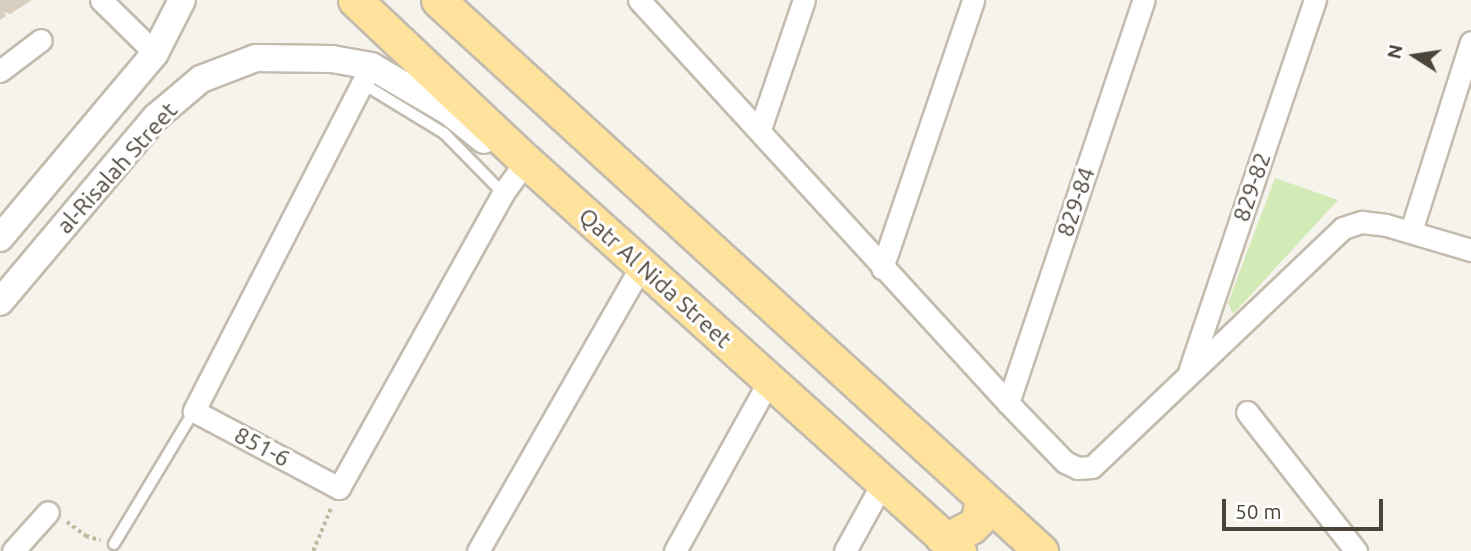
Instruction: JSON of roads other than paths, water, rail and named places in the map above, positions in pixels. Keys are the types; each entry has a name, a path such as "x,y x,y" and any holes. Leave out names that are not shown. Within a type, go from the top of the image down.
{"main road":[{"name":"Qatr Al Nida Street","path":"355,0 523,158 950,543"},
{"path":"440,1 982,498 1033,550"},
{"path":"950,543 951,537 971,527 978,520 982,498"}],"street":[{"path":"101,0 155,53"},
{"name":"al-Risalah Street","path":"0,238 155,53 182,0"},
{"path":"639,0 760,129 882,268 1065,463 1093,467 1343,228 1362,222 1412,231 1471,250"},
{"path":"760,129 804,0"},
{"path":"882,268 973,0"},
{"name":"829-84","path":"1008,403 1144,0"},
{"name":"829-82","path":"1188,374 1315,0"},
{"path":"0,71 41,40"},
{"path":"1412,231 1471,42"},
{"name":"al-Risalah Street","path":"0,302 156,117 201,79 257,58 332,59 448,111 481,139 523,158"},
{"path":"194,411 365,74"},
{"path":"503,193 523,158"},
{"name":"851-6","path":"194,411 340,488 503,193"},
{"path":"478,551 641,265"},
{"path":"676,551 769,381"},
{"path":"1247,412 1356,551"},
{"path":"845,551 882,484"},
{"path":"13,551 48,512"}],"lane":[{"path":"365,74 444,133 503,193"},
{"path":"114,544 194,411"}]}
